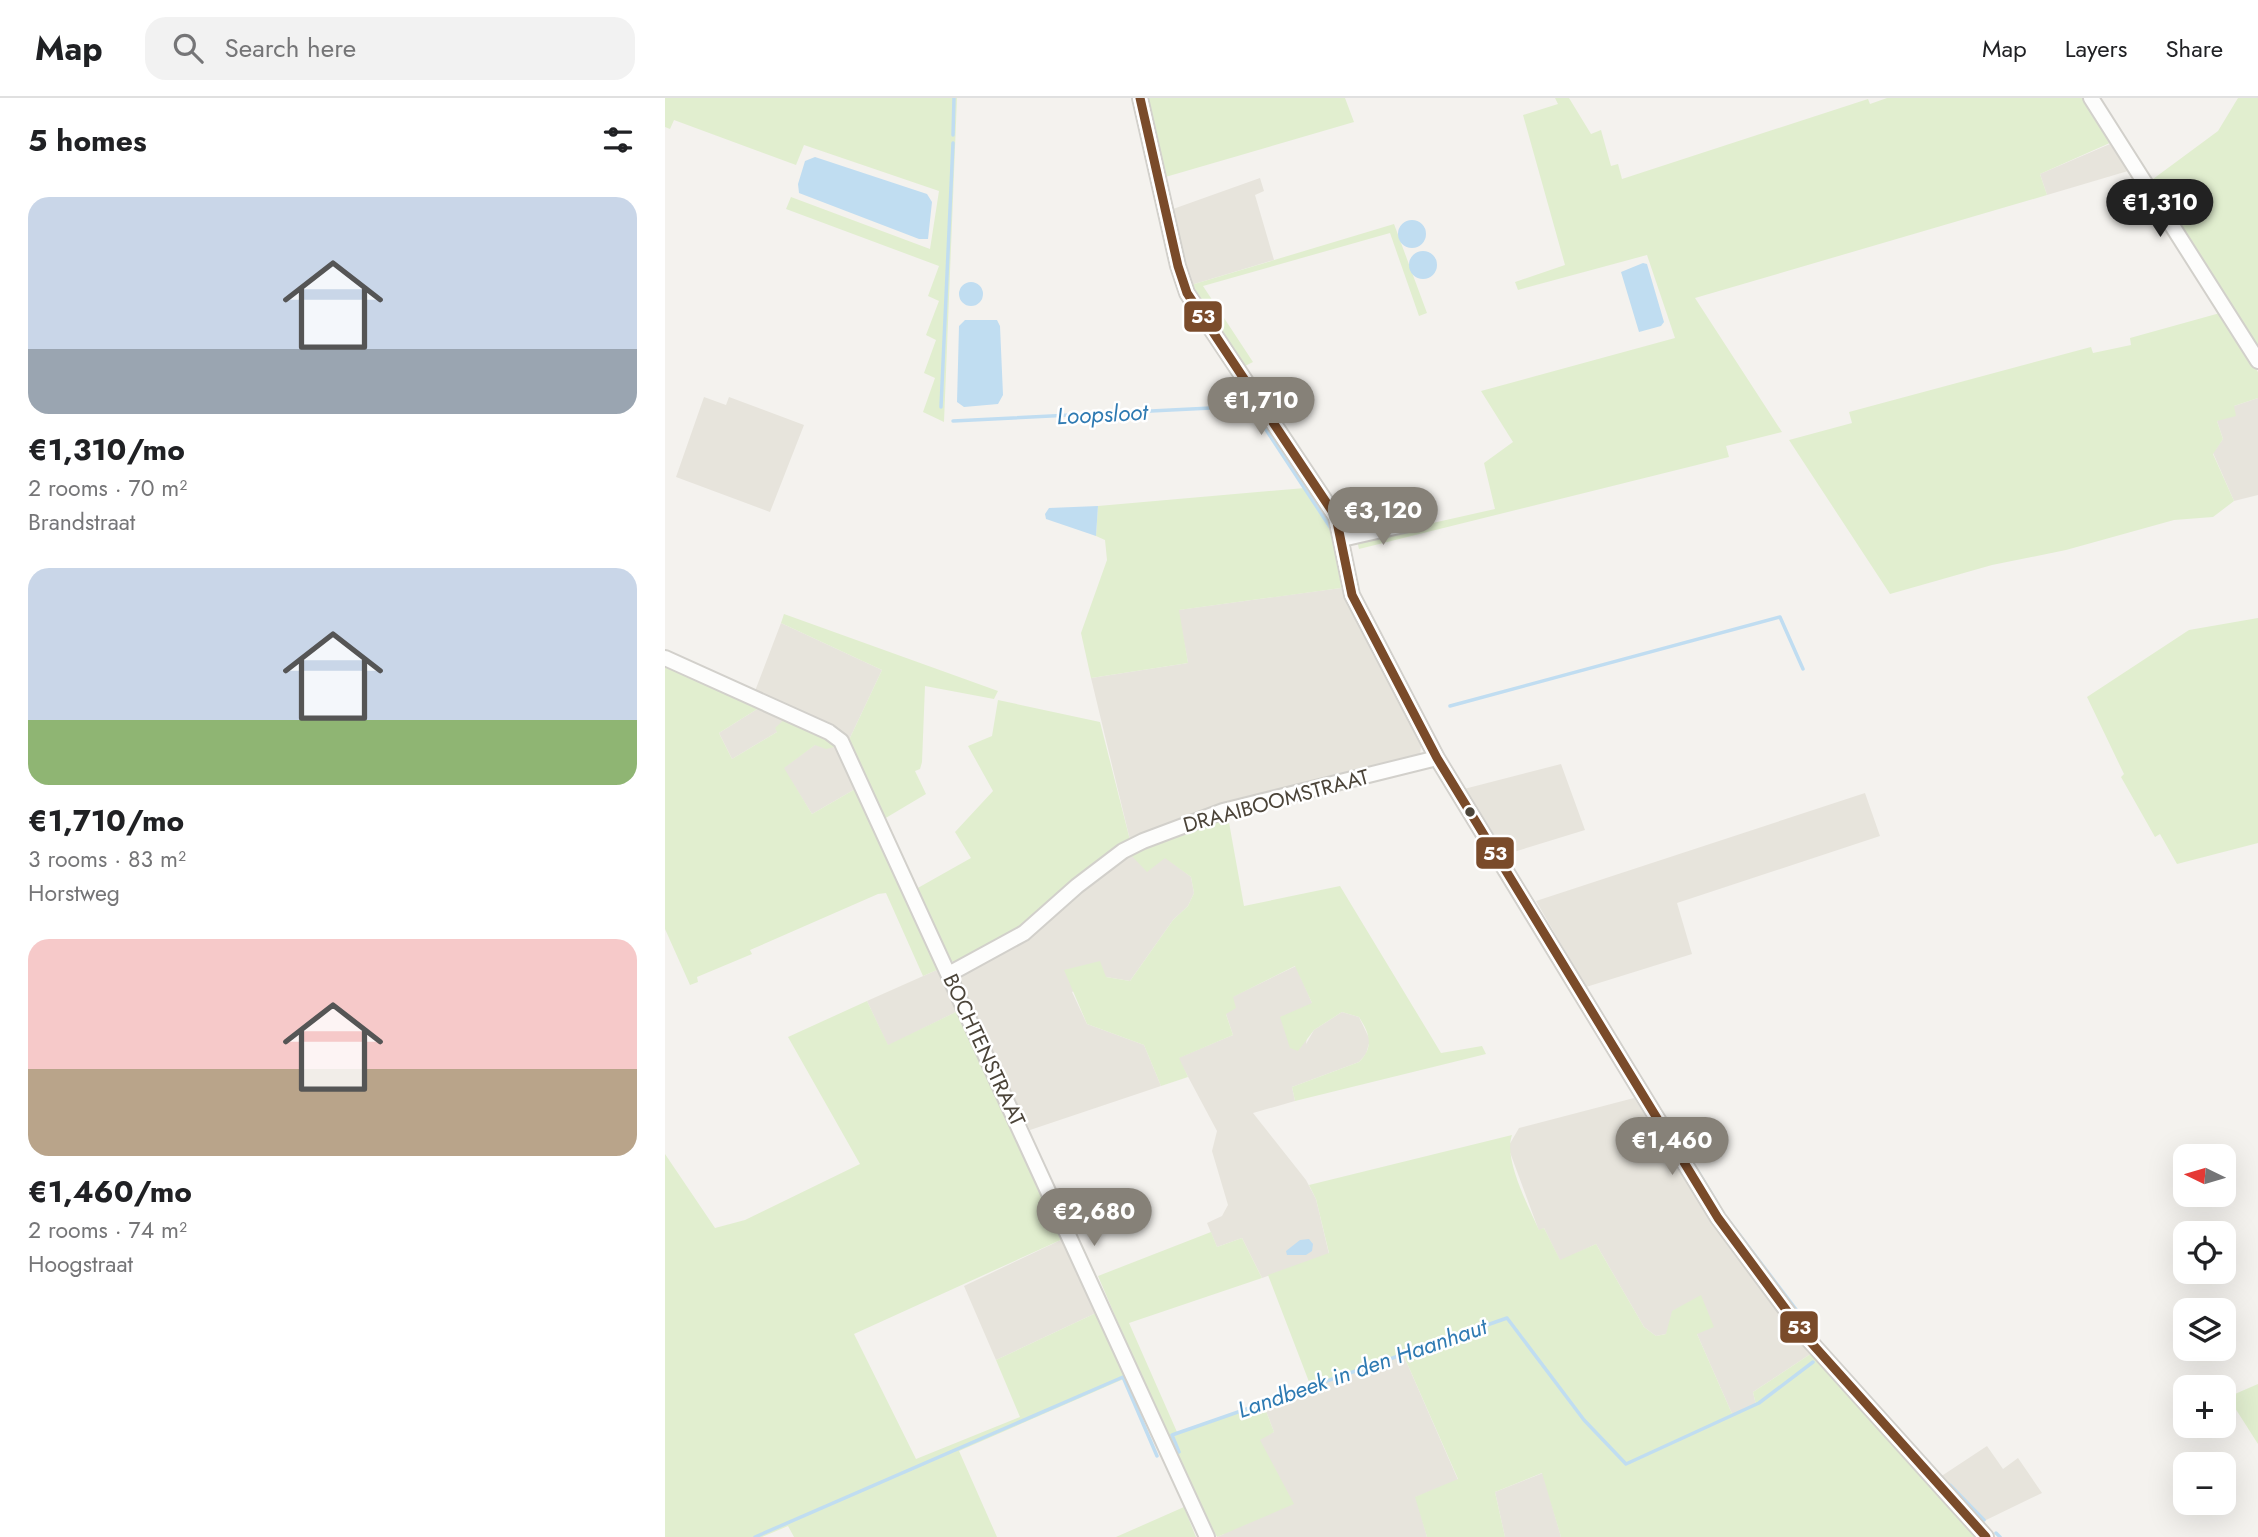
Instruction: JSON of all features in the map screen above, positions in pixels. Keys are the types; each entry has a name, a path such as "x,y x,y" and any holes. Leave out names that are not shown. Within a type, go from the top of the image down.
{"street":[{"path":"1140,98 1178,266 1187,293 1336,517 1342,538 1344,567 1352,595 1437,758 1718,1218 1804,1335 1986,1537"},
{"path":"2091,98 2258,361"},
{"path":"1342,538 1417,522"},
{"name":"BOCHTENSTRAAT","path":"665,658 724,682 836,736 851,758 1207,1537"},
{"name":"DRAAIBOOMSTRAAT","path":"949,974 1024,933 1086,879 1123,851 1143,841 1223,811 1437,758"}],"shaded area":[{"path":"2110,144 2128,171 2047,195 2040,174"},
{"path":"1260,178 1264,191 1255,195 1274,260 1191,285 1173,209"},
{"path":"704,397 726,405 729,397 804,425 770,512 676,477"},
{"path":"2258,398 2258,495 2234,501 2213,453 2223,439 2217,421 2234,406"},
{"path":"1341,588 1421,746 1420,756 1218,807 1130,840 1091,678 1188,663 1178,610"},
{"path":"781,623 882,670 848,742 836,729 755,691"},
{"path":"762,706 787,717 777,732 732,759 719,733"},
{"path":"816,744 838,746 857,788 812,814 783,768"},
{"path":"1561,764 1585,830 1507,854 1464,789"},
{"path":"1865,793 1880,836 1677,903 1692,954 1586,987 1536,901"},
{"path":"1130,854 1165,857 1191,877 1194,893 1188,906 1173,920 1130,981 1106,977 1072,992 1087,1024 1144,1045 1161,1086 1030,1130 955,976 1049,916"},
{"path":"1296,966 1312,1003 1306,1044 1314,1030 1342,1012 1359,1017 1370,1040 1366,1054 1359,1062 1292,1087 1295,1101 1253,1113 1306,1180 1316,1199 1329,1254 1262,1278 1242,1238 1217,1247 1207,1223 1222,1216 1228,1205 1212,1151 1217,1131 1178,1058 1233,1035 1226,1014 1232,997"},
{"path":"939,969 960,1010 888,1046 867,1001"},
{"path":"1634,1098 1713,1224 1812,1353 1753,1392 1756,1405 1733,1416 1697,1334 1670,1327 1666,1334 1656,1336 1644,1327 1596,1244 1560,1261 1544,1228 1539,1231 1508,1147 1519,1128"},
{"path":"1065,1238 1096,1313 996,1360 964,1286"},
{"path":"1403,1354 1458,1480 1416,1497 1427,1537 1217,1537 1224,1534 1259,1439 1274,1432 1263,1403"},
{"path":"1987,1446 2003,1469 2018,1458 2042,1493 1982,1522 1940,1477"},
{"path":"1543,1473 1561,1537 1505,1537 1495,1492"}],"green space":[{"path":"665,98 957,98 944,422 923,412 935,378 924,373 936,340 926,335 939,301 928,296 939,266 786,209 791,197 930,249 939,191 804,145 796,165 674,120 670,129 665,127"},
{"path":"1144,98 1345,98 1354,122 1162,178"},
{"path":"1555,98 1569,98 1591,134 1601,130 1611,166 1618,164 1622,179 1868,99 1870,104 1887,98 2084,98 2112,142 2040,174 2047,195 1695,298 1782,432 1726,446 1729,457 1359,549 1357,540 1495,509 1484,463 1513,442 1481,391 1675,338 1647,255 1518,290 1515,282 1565,265 1523,115 1558,104"},
{"path":"2238,98 2258,98 2258,349 2149,182 2218,131"},
{"path":"1394,224 1427,313 1419,316 1390,233 1203,286 1253,362 1245,366 1191,285"},
{"path":"2220,313 2258,372 2258,398 2234,406 2236,416 2217,421 2223,439 2213,454 2234,501 2213,517 2174,520 2066,550 1992,565 1890,594 1789,440 1852,423 1849,412 2091,347 2093,353 2131,345 2130,338"},
{"path":"1305,488 1334,529 1341,588 1179,610 1188,663 1091,678 1081,633 1107,560 1105,540 1096,536 1098,506"},
{"path":"784,614 998,691 994,699 925,686 922,762 920,769 915,771 926,794 884,819 848,742 882,670 781,623"},
{"path":"2258,618 2258,843 2177,864 2160,834 2155,837 2121,777 2124,774 2087,697 2189,630"},
{"path":"665,664 762,706 719,733 732,759 777,732 775,728 787,717 830,737 838,746 826,749 815,745 784,768 812,814 857,788 939,969 923,976 886,893 878,894 750,950 752,954 697,977 698,982 690,985 665,929"},
{"path":"998,700 1100,722 1130,840 1020,930 954,962 946,959 916,889 971,858 955,832 993,791 968,746 992,736"},
{"path":"1228,817 1244,906 1340,886 1441,1053 1482,1046 1486,1054 1295,1101 1292,1087 1359,1062 1367,1051 1369,1040 1359,1017 1342,1012 1314,1030 1298,1051 1290,1048 1280,1017 1312,1003 1295,966 1233,997 1236,1008 1226,1014 1233,1035 1179,1058 1188,1077 1161,1086 1144,1045 1087,1024 1064,970 1100,961 1106,977 1130,981 1173,920 1188,906 1194,893 1191,877 1165,858 1147,872 1130,854"},
{"path":"867,1001 888,1045 960,1010 1065,1238 854,1334 916,1459 1020,1417 996,1360 1096,1313 1126,1378 959,1451 997,1537 794,1537 788,1526 762,1537 665,1537 665,1154 715,1228 745,1220 860,1164 788,1037"},
{"path":"1512,1135 1511,1157 1518,1183 1539,1230 1544,1228 1560,1260 1596,1244 1644,1327 1656,1336 1666,1334 1672,1311 1701,1295 1714,1327 1697,1334 1733,1416 1756,1405 1753,1392 1812,1353 1979,1537 1561,1537 1542,1473 1495,1492 1505,1537 1427,1537 1415,1497 1458,1479 1403,1354 1311,1387 1268,1275 1329,1253 1316,1199 1309,1185"},
{"path":"1211,1232 1217,1247 1242,1238 1262,1278 1129,1323 1177,1432 1263,1403 1274,1432 1260,1440 1294,1504 1217,1537 1168,1440 1098,1276"},
{"path":"2258,1384 2258,1444 2236,1410 2236,1394"},
{"path":"1184,1507 1196,1537 1116,1537"}],"water":[{"path":"815,157 927,194 932,202 928,239 919,239 799,193 798,184 805,161"},
{"path":"1412,220 1422,224 1426,234 1422,244 1412,248 1402,244 1398,234 1402,224"},
{"path":"1423,251 1433,255 1437,265 1433,275 1423,279 1413,275 1409,265 1413,255"},
{"path":"1643,263 1647,264 1664,322 1661,326 1639,332 1621,272"},
{"path":"971,282 979,286 983,294 979,302 971,306 963,302 959,294 963,286"},
{"path":"965,320 997,320 1000,326 1003,395 998,404 964,407 957,402 959,326"},
{"path":"1098,506 1096,536 1046,519 1045,514 1049,508"},
{"path":"1309,1239 1313,1244 1312,1251 1306,1255 1287,1255 1286,1251 1300,1240"}],"waterway":[{"name":"Loopsloot","path":"953,135 954,98"},
{"name":"Loopsloot","path":"941,407 953,143"},
{"name":"Loopsloot","path":"953,421 1251,406"},
{"name":"Loopsloot","path":"1257,416 1332,530"},
{"path":"1450,706 1780,617 1803,669"},
{"name":"Loopsloot","path":"1697,1170 1716,1201"},
{"name":"Loopsloot","path":"1726,1217 1807,1324"},
{"name":"Landbeek in den Haanhaut","path":"1179,1452 1172,1435 1507,1318 1584,1420 1626,1464 1759,1403 1813,1362"},
{"name":"Landbeek in den Haanhaut","path":"755,1537 1123,1377 1157,1456"},
{"name":"Loopsloot","path":"1921,1455 1929,1463"},
{"name":"Loopsloot","path":"1950,1485 1984,1520"},
{"name":"Loopsloot","path":"1996,1533 2000,1537"}],"transit line":[{"name":"53","path":"1140,98 1178,266 1187,293 1336,517 1352,595 1437,758 1718,1218 1807,1338 1986,1537"}]}
